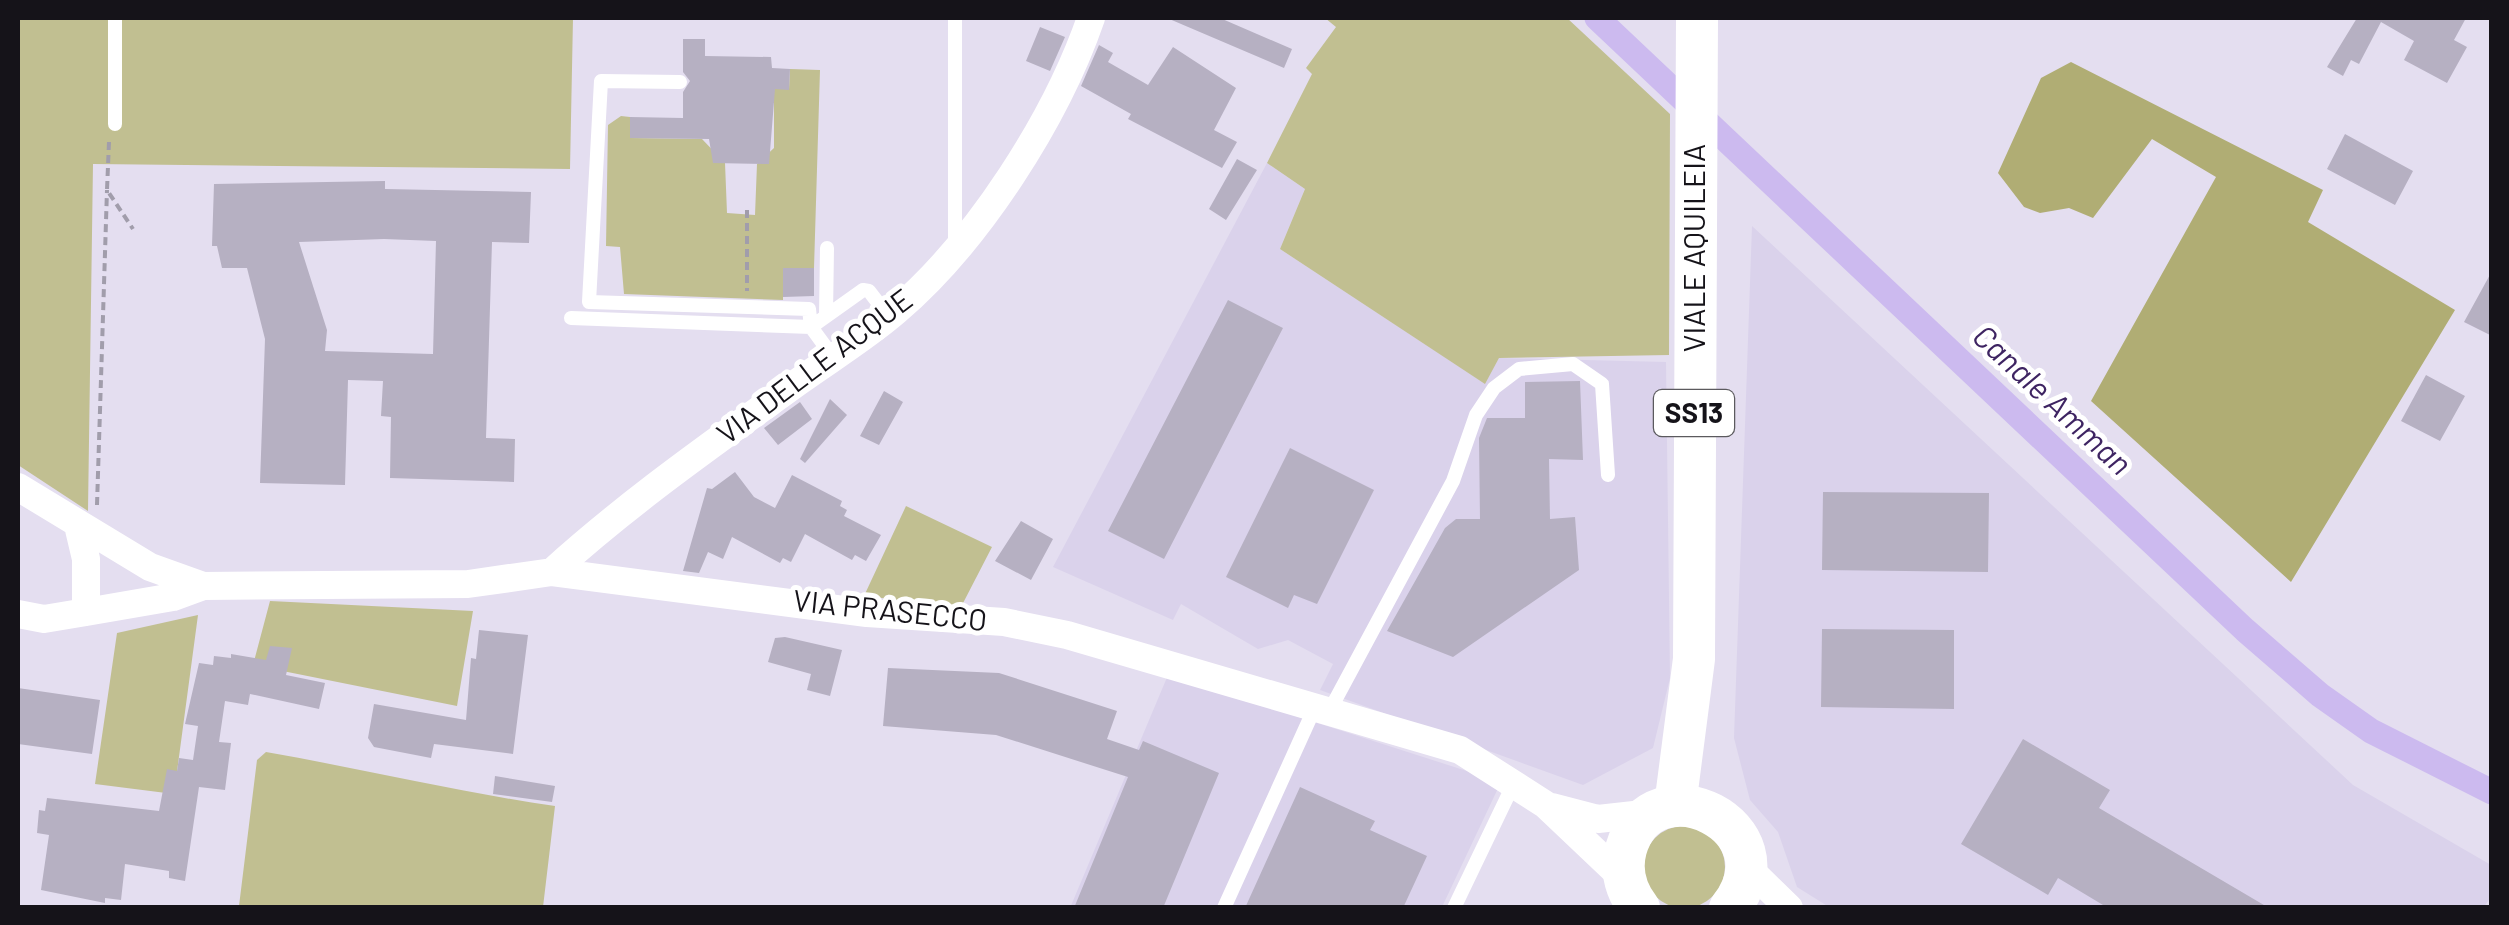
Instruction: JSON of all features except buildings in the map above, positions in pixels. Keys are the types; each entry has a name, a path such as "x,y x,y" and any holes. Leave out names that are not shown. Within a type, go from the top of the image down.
{"main road":[{"name":"VIALE AQUILEIA","path":"1697,32 1694,659 1706,764 1739,847"},
{"name":"VIALE AQUILEIA","path":"1632,893 1629,840 1665,809 1694,659"},
{"path":"1665,809 1696,806 1739,847 1743,886 1730,908"}],"street":[{"name":"VIA DELLE ACQUE","path":"552,572 649,489 892,315 955,254 992,205 1068,76 1092,18"},
{"name":"VIA PRASECCO","path":"18,487 150,567 203,586"},
{"path":"85,529 86,612"},
{"name":"VIA PRASECCO","path":"18,614 44,619 173,597 203,586 468,584 552,572 868,613 1004,622 1066,635 1323,706 1460,750 1546,806 1632,893"},
{"name":"VIA PRASECCO","path":"1546,806 1598,820 1665,809"},
{"path":"1739,847 1789,908"}],"lane":[{"path":"115,18 115,124"},
{"path":"955,18 955,254"},
{"path":"680,82 602,82 590,302 809,309 811,326 833,357"},
{"path":"826,316 828,248"},
{"path":"571,318 811,326 863,290 892,315"},
{"path":"1224,908 1323,706 1453,481 1476,415 1494,388 1519,369 1573,364 1602,384 1608,475"},
{"path":"1454,908 1514,782"}],"path":[{"path":"85,529 98,512 95,490 106,190 109,140 115,124"},
{"path":"106,190 133,229"},
{"path":"747,210 748,307"}],"shaded area":[{"path":"18,18 573,18 570,169 93,164 88,511 18,465"},
{"path":"1325,18 1567,18 1670,114 1669,355 1499,358 1485,384 1280,249 1305,189 1267,163 1312,74 1306,68 1336,27"},
{"path":"2071,62 2323,190 2308,222 2455,310 2291,582 2091,401 2216,177 2152,139 2093,218 2069,208 2040,213 2024,207 1998,173 2041,78"},
{"path":"790,69 820,70 814,268 783,268 783,300 624,294 620,247 606,246 608,125 621,116 630,117 631,138 702,139 725,163 727,213 755,215 757,164 774,148 774,103 768,102 767,89 789,89"},
{"path":"1267,163 1305,189 1280,249 1484,383 1499,358 1666,362 1670,678 1653,748 1583,785 1320,690 1333,664 1288,640 1258,649 1181,604 1173,620 1053,567"},
{"path":"1752,226 2353,785 2491,865 2491,897 2483,908 1829,907 1797,887 1778,832 1750,800 1734,738"},
{"path":"906,506 992,547 961,607 864,596"},
{"path":"270,601 473,611 457,706 253,665"},
{"path":"198,615 174,794 95,784 117,633"},
{"path":"1168,675 1501,782 1442,907 1070,908"},
{"path":"266,752 555,806 543,907 239,906 257,760"},
{"path":"1684,826 1700,829 1713,838 1722,851 1722,883 1713,896 1700,905 1684,908 1668,905 1655,896 1646,883 1643,867 1646,851 1655,838 1668,829"}],"waterway":[{"name":"Canale Amman","path":"1597,18 2245,630 2320,695 2371,731 2492,792"}]}
